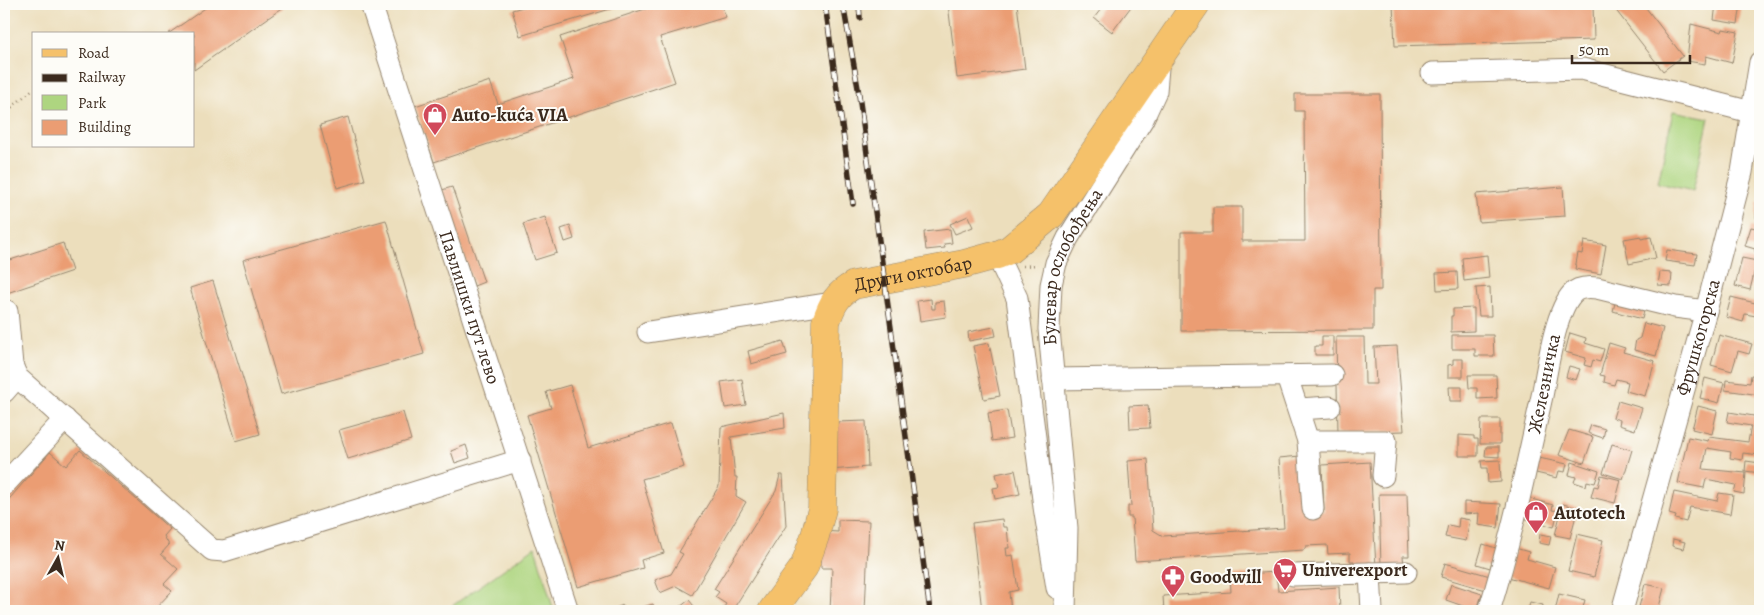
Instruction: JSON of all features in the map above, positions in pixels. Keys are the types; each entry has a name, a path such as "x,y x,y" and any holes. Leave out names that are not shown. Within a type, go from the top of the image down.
{"main road":[{"name":"Други октобар","path":"772,611 804,567 822,508 826,322 832,303 841,292 854,285 964,264 1001,261 1009,250 1051,215 1196,4"}],"street":[{"name":"Павлишки пут лево","path":"371,4 568,611"},
{"name":"Булевар ослобођења","path":"1064,611 1067,556 1065,495 1048,306 1056,263 1068,238 1143,119 1156,91 1159,56"},
{"name":"Фрушкогорска","path":"1622,611 1706,311 1742,172 1760,62"},
{"path":"1432,73 1582,69 1751,112"},
{"name":"Булевар ослобођења","path":"1001,261 1017,298 1052,564 1064,611"},
{"name":"Железничка","path":"1489,611 1505,561 1554,338 1567,302 1573,292 1588,287 1597,288 1675,307 1706,311"},
{"path":"648,332 832,303"},
{"path":"7,310 12,365 11,384 65,419 212,550 224,551 520,460"},
{"path":"1054,379 1332,375"},
{"path":"1287,377 1299,408 1308,441 1313,508"},
{"path":"1299,408 1330,407"},
{"path":"4,485 65,419"},
{"path":"1308,441 1386,442 1383,476"},
{"path":"1045,513 1065,495"},
{"name":"Булевар ослобођења","path":"1045,513 1067,556"},
{"path":"1292,575 1406,572"},
{"path":"1370,573 1372,611"}],"path":[{"path":"4,114 32,90"},
{"path":"1001,261 1056,263"}],"green space":[{"path":"1673,111 1709,118 1693,191 1658,183"},
{"path":"535,547 554,611 445,611"}],"building":[{"path":"211,4 288,4 195,69 195,32 171,32"},
{"path":"534,4 627,4 520,36 512,10"},
{"path":"649,4 721,4 726,17 660,37 675,82 434,162 415,106 490,81 498,104 574,79 560,37 651,7"},
{"path":"948,4 1017,4 1025,69 957,78"},
{"path":"1105,4 1133,4 1112,32 1094,18"},
{"path":"1393,4 1593,4 1594,40 1395,46"},
{"path":"1611,4 1643,4 1683,56 1663,71"},
{"path":"1716,4 1741,4 1738,24 1714,20"},
{"path":"1691,24 1722,32 1723,29 1738,32 1732,63 1706,56 1705,64 1687,61"},
{"path":"1295,94 1380,94 1381,290 1373,290 1373,330 1181,331 1181,232 1213,232 1213,207 1242,207 1242,241 1305,241 1304,111 1295,111"},
{"path":"348,117 365,180 337,188 320,125"},
{"path":"452,187 484,282 474,286 442,190"},
{"path":"1563,187 1565,216 1479,222 1476,194"},
{"path":"1757,202 1760,202 1760,218 1756,218"},
{"path":"968,216 973,227 955,234 950,224"},
{"path":"545,217 557,253 535,260 523,224"},
{"path":"386,220 424,354 281,394 243,260"},
{"path":"570,226 574,239 565,242 561,229"},
{"path":"1751,227 1760,229 1760,253 1755,252 1755,249 1745,246"},
{"path":"950,229 952,243 944,244 945,248 926,250 924,232"},
{"path":"1641,236 1641,239 1651,237 1656,258 1629,264 1624,239"},
{"path":"1584,241 1606,245 1601,274 1575,269 1578,253 1582,254"},
{"path":"63,243 72,271 4,294 4,262"},
{"path":"1667,250 1697,254 1695,265 1665,261"},
{"path":"1487,255 1489,278 1464,281 1462,258"},
{"path":"1742,258 1757,261 1750,290 1735,286"},
{"path":"1457,272 1458,289 1437,290 1436,273"},
{"path":"1660,272 1672,273 1671,286 1658,285"},
{"path":"213,281 260,434 236,441 190,288"},
{"path":"1490,287 1491,316 1479,316 1476,288"},
{"path":"1731,297 1759,304 1756,316 1745,314 1743,322 1726,317"},
{"path":"931,299 932,309 935,309 935,302 944,301 946,317 920,321 917,301"},
{"path":"1615,303 1644,311 1642,319 1613,311"},
{"path":"1474,308 1474,331 1451,332 1453,309"},
{"path":"1644,323 1663,328 1656,356 1634,350 1636,340 1640,338"},
{"path":"994,327 996,336 969,341 968,332"},
{"path":"1758,331 1760,331 1760,343 1756,342"},
{"path":"1570,333 1586,338 1585,343 1604,349 1600,362 1593,360 1591,367 1584,365 1586,358 1565,352"},
{"path":"1452,335 1493,335 1494,356 1475,356 1475,349 1452,349"},
{"path":"1719,335 1752,344 1749,354 1738,351 1732,371 1711,365"},
{"path":"1322,336 1333,336 1333,355 1315,355 1315,346 1322,346"},
{"path":"1336,337 1364,337 1365,384 1376,384 1374,347 1397,346 1404,431 1338,433"},
{"path":"783,341 787,354 751,364 748,351"},
{"path":"989,343 1000,396 984,399 973,346"},
{"path":"1609,343 1625,348 1623,352 1655,361 1645,396 1626,391 1628,382 1616,379 1614,385 1604,382 1605,376 1600,375"},
{"path":"1453,359 1463,359 1463,377 1448,377 1448,365 1453,364"},
{"path":"1569,366 1580,369 1576,380 1566,377"},
{"path":"1468,375 1496,375 1497,398 1477,399 1477,388 1469,388"},
{"path":"1751,375 1760,376 1760,395 1725,390 1726,380 1750,383"},
{"path":"1705,378 1724,383 1719,403 1700,398"},
{"path":"742,379 746,405 725,408 721,382"},
{"path":"570,385 588,448 671,423 684,467 642,479 664,553 641,560 643,568 578,587 527,415 551,408 546,392"},
{"path":"1449,387 1462,387 1462,401 1450,401"},
{"path":"1618,401 1642,408 1635,430 1619,425 1620,420 1613,418"},
{"path":"1148,405 1150,428 1130,429 1129,406"},
{"path":"1698,406 1717,411 1712,434 1692,429"},
{"path":"1007,410 1012,438 992,441 988,413"},
{"path":"403,412 411,440 348,459 339,430"},
{"path":"1729,412 1760,417 1760,455 1743,453 1742,460 1730,458 1731,452 1707,448 1703,469 1746,473 1744,494 1734,492 1736,485 1706,479 1704,488 1678,483 1688,437 1708,441 1709,437 1748,442 1751,426 1727,422"},
{"path":"784,413 785,428 731,437 735,477 737,477 736,496 746,502 692,595 676,586 660,593 655,580 671,574 683,554 679,552 719,486 721,427"},
{"path":"1481,419 1500,419 1500,444 1480,444"},
{"path":"866,421 868,467 830,470 837,422"},
{"path":"1591,425 1605,429 1603,438 1588,433"},
{"path":"1569,430 1593,437 1584,463 1559,455"},
{"path":"1459,435 1474,436 1474,439 1478,439 1478,456 1459,456"},
{"path":"1612,444 1632,450 1623,479 1603,473"},
{"path":"466,445 470,458 455,463 451,451"},
{"path":"1486,447 1499,447 1499,457 1485,456"},
{"path":"80,450 170,529 164,536 169,545 161,554 178,569 164,584 172,591 153,611 4,611 4,505 50,452 66,466"},
{"path":"1300,456 1304,512 1324,511 1322,465 1370,462 1376,567 1355,568 1354,561 1350,561 1350,553 1328,554 1327,545 1306,546 1304,550 1135,561 1132,517 1128,517 1128,506 1131,506 1128,461 1148,459 1153,530 1163,536 1284,528 1279,458"},
{"path":"1539,458 1567,464 1565,472 1559,471 1557,478 1536,473"},
{"path":"1500,460 1501,482 1488,483 1487,468 1482,468 1481,461"},
{"path":"1746,461 1760,463 1760,473 1745,471"},
{"path":"1572,462 1599,471 1595,483 1587,481 1586,486 1574,482 1576,477 1569,475"},
{"path":"1015,470 1020,494 995,499 993,488 999,487 996,474"},
{"path":"780,475 783,475 786,526 732,611 726,611 723,609 726,604 715,597 719,592 714,589 776,491"},
{"path":"1601,475 1621,480 1615,503 1591,497 1594,486 1598,487"},
{"path":"1674,492 1717,501 1719,493 1733,495 1730,514 1690,507 1686,522 1675,519 1676,516 1669,514"},
{"path":"1379,494 1407,494 1409,556 1403,556 1404,566 1381,567"},
{"path":"1528,498 1553,505 1552,510 1558,511 1554,527 1523,518"},
{"path":"1464,502 1501,504 1498,528 1478,525 1479,513 1464,514"},
{"path":"1563,504 1578,508 1570,538 1555,535"},
{"path":"1459,518 1470,520 1466,541 1445,537 1448,525 1458,527"},
{"path":"1002,519 1003,527 1007,527 1009,548 1006,548 1007,556 1013,555 1018,590 1009,592 1011,611 982,611 972,523"},
{"path":"838,520 869,521 865,611 830,611 832,568 821,568 822,531 838,532"},
{"path":"1540,534 1551,536 1549,545 1539,543"},
{"path":"1577,534 1603,540 1594,577 1568,571"},
{"path":"1673,539 1685,542 1683,549 1672,546"},
{"path":"1483,544 1496,548 1490,568 1477,564"},
{"path":"1515,548 1529,552 1527,559 1555,567 1549,588 1508,577"},
{"path":"1445,563 1490,576 1486,590 1441,577"},
{"name":"Univerexport","path":"1276,572 1278,591 1339,587 1340,611 1164,611 1163,596 1231,592 1230,575"},
{"path":"1451,584 1482,594 1478,607 1481,608 1480,611 1461,611 1463,606 1446,600"},
{"path":"1645,584 1664,588 1658,611 1638,611"},
{"path":"1559,594 1585,600 1582,611 1555,611"},
{"path":"689,600 698,611 675,611"},
{"path":"1530,602 1543,605 1542,611 1528,611"},
{"path":"653,604 655,611 629,611"},
{"path":"623,605 625,611 608,611"}],"waterway":[{"path":"1759,611 1760,597"}],"railway":[{"path":"825,4 853,204"},
{"path":"843,4 858,88 930,611"},
{"path":"859,4 860,18"}],"place":[{"name":"Auto-kuća VIA","path":"435,136"},
{"name":"Autotech","path":"1536,534"},
{"name":"Univerexport","path":"1285,591"},
{"name":"Goodwill","path":"1173,598"}]}
